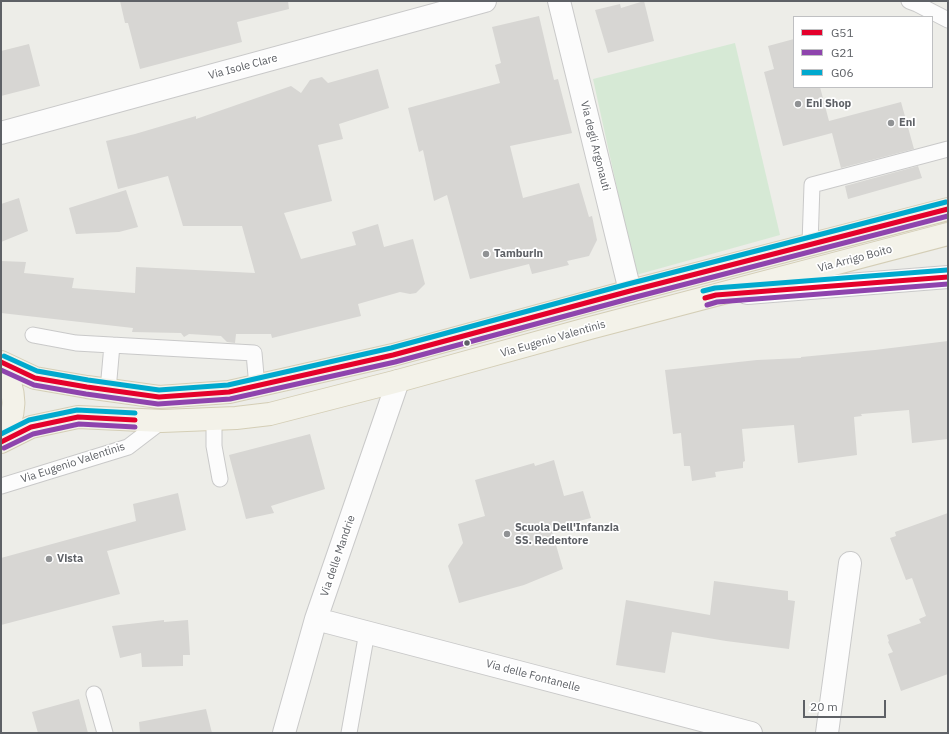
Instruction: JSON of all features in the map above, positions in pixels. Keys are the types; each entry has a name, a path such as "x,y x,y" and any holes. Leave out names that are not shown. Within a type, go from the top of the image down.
{"main road":[{"path":"1,362 35,378 159,397 229,392 393,356 630,291 948,209"},
{"name":"Via Arrigo Boito","path":"716,295 948,234"},
{"name":"Via Eugenio Valentinis","path":"1,442 31,427 78,417 162,421 236,418 270,414 716,295"},
{"path":"1,366 7,375 13,391 14,409 10,426 1,442"}],"street":[{"name":"Via Isole Clare","path":"1,133 485,1"},
{"name":"Via degli Argonauti","path":"559,1 630,291"},
{"name":"Via Eugenio Valentinis","path":"716,295 948,277"},
{"name":"Via delle Mandrie","path":"284,733 316,619 398,381"},
{"path":"827,733 850,563"},
{"name":"Via delle Fontanelle","path":"316,619 751,733"}],"lane":[{"path":"909,1 948,20"},
{"path":"810,244 812,185 948,149"},
{"path":"33,335 76,343 254,353 257,386"},
{"path":"108,390 112,345"},
{"path":"214,419 214,446 220,479"},
{"name":"Via Eugenio Valentinis","path":"1,486 128,447 162,421"},
{"path":"349,733 367,632"},
{"path":"94,694 105,733"}],"green space":[{"path":"735,43 780,235 636,275 593,79"}],"building":[{"path":"120,1 288,1 289,9 237,22 242,42 140,69 128,23 125,23"},
{"path":"644,1 654,41 608,53 595,10 620,4 621,8"},
{"path":"539,16 554,80 558,79 572,133 510,146 523,198 579,183 589,217 592,216 597,240 589,256 567,261 569,265 532,274 529,264 470,279 447,195 434,201 423,150 419,152 408,108 500,83 495,65 501,63 492,27"},
{"path":"793,39 793,88 820,88 829,121 901,102 914,149 841,168 832,133 783,146 764,72 774,69 768,46"},
{"path":"29,44 40,86 1,96 1,51"},
{"path":"378,69 389,108 339,124 343,139 318,145 332,201 284,213 301,259 356,245 352,232 378,224 384,247 413,239 425,284 416,293 410,294 400,292 358,304 361,316 272,338 271,334 236,334 235,343 227,342 221,336 189,334 184,337 181,333 132,332 133,328 1,313 1,261 26,262 24,273 74,278 72,288 135,293 136,267 255,273 242,226 183,226 168,176 118,189 106,141 196,116 196,119 291,86 301,93 310,80 322,77 328,83"},
{"path":"918,166 922,178 848,199 845,186"},
{"path":"126,190 138,227 119,232 76,234 69,208"},
{"path":"19,198 28,231 1,242 1,204"},
{"path":"948,341 948,439 912,443 909,410 861,414 862,416 854,417 857,455 798,463 794,425 742,429 745,461 743,462 743,468 715,472 716,477 692,481 690,466 684,466 681,433 673,434 665,370 757,360 801,358"},
{"path":"310,434 325,489 271,506 274,513 246,519 229,455"},
{"name":"Scuola Dell'Infanzia SS. Redentore","path":"554,460 564,496 583,491 591,518 551,528 563,569 524,585 459,603 448,566 463,543 458,524 485,516 475,480 534,463 535,466"},
{"path":"178,493 186,530 107,551 120,594 1,625 1,558 136,521 133,504"},
{"path":"948,513 948,674 901,691 888,654 893,652 888,642 887,635 921,623 919,619 926,616 912,578 906,580 890,538 896,536 895,532"},
{"path":"714,581 788,591 788,600 795,601 789,649 672,632 665,673 616,665 626,600 710,615"},
{"path":"164,620 164,622 188,620 190,655 183,655 183,666 142,667 141,653 120,658 112,626"},
{"path":"79,699 88,733 38,733 32,712"},
{"path":"206,709 212,733 140,733 139,722"}],"transit line":[{"name":"G06","path":"4,356 37,371 159,390 228,385 391,348 628,284 946,202"},
{"name":"G51","path":"1,362 35,378 159,397 229,392 393,355 630,291 948,209"},
{"name":"G21","path":"1,370 34,385 158,404 230,399 395,362 632,298 948,216"},
{"name":"G06","path":"703,291 715,288 947,270"},
{"name":"G51","path":"705,298 716,295 948,277"},
{"name":"G21","path":"707,305 717,302 948,284"},
{"name":"G06","path":"1,434 29,420 77,410 135,413"},
{"name":"G51","path":"1,442 31,427 78,417 135,420"},
{"name":"G21","path":"4,448 33,434 79,424 135,427"}],"place":[{"name":"Eni Shop","path":"798,104"},
{"name":"Eni","path":"891,123"},
{"name":"Tamburin","path":"486,254"},
{"name":"Scuola Dell'Infanzia SS. Redentore","path":"507,534"},
{"name":"Vista","path":"49,559"}]}
